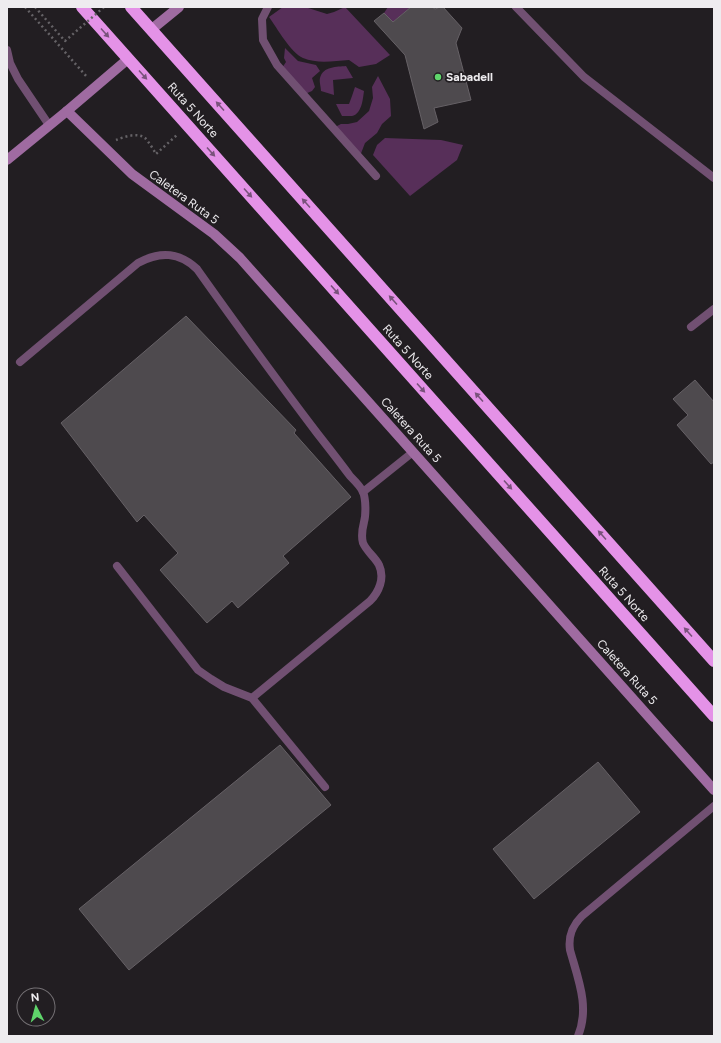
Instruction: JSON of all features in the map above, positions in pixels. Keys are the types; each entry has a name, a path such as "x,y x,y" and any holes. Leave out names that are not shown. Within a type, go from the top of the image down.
{"highway":[{"name":"Ruta 5 Norte","path":"82,7 714,716"},
{"name":"Ruta 5 Norte","path":"132,7 714,661"}],"street":[{"path":"152,30 179,7"},
{"path":"7,160 128,59"},
{"name":"Caletera Ruta 5","path":"67,111 132,174 214,234 240,258 714,790"}],"lane":[{"path":"268,7 262,19 263,40 277,65 376,176"},
{"path":"516,7 584,78 714,178"},
{"path":"7,50 10,63 18,79 50,125"},
{"path":"20,362 138,263 157,255 176,256 184,259 197,269 272,372 363,492 365,511 362,538 367,549 379,565 381,578 379,590 370,601 252,698"},
{"path":"691,326 714,309"},
{"path":"363,492 413,452"},
{"path":"117,566 198,670 211,680 224,687 252,698 325,787"},
{"path":"578,1036 583,1021 584,1000 569,943 570,935 577,921 714,806"}],"path":[{"path":"25,7 85,75"},
{"path":"35,7 65,41 104,7"},
{"path":"104,148 116,140 138,136 144,137 156,154 188,126"}],"shaded area":[{"path":"283,7 305,7 327,14 345,7 390,55 376,64 359,67 349,60 320,62 303,58 289,46 269,17"},
{"path":"388,7 411,7 393,22 384,13"},
{"path":"285,48 298,61 316,65 320,71 312,78 315,87 312,91 305,94 282,68 286,62 284,58"},
{"path":"346,66 353,78 333,80 334,95 321,91 320,79 324,71 335,67"},
{"path":"378,76 390,99 391,116 382,124 377,133 365,143 360,156 335,127 341,124 357,122 369,111 373,98 372,87"},
{"path":"355,87 364,91 360,109 355,115 342,116 336,104 349,104"},
{"path":"385,138 441,140 463,145 457,160 410,196 373,155 377,145"}],"building":[{"name":"Sabadell","path":"411,7 432,7 435,9 443,7 462,28 456,43 471,100 434,108 438,122 424,129 405,55 374,21 384,13 393,22"},
{"path":"186,316 296,430 294,433 351,497 283,556 289,563 238,608 232,601 207,623 160,570 178,553 144,515 137,522 61,423"},
{"path":"695,380 714,402 714,462 711,464 677,425 688,415 673,399"},
{"path":"280,745 331,805 129,970 79,909"},
{"path":"598,762 640,812 534,899 493,849"}],"place":[{"name":"Sabadell","path":"438,77"}]}
